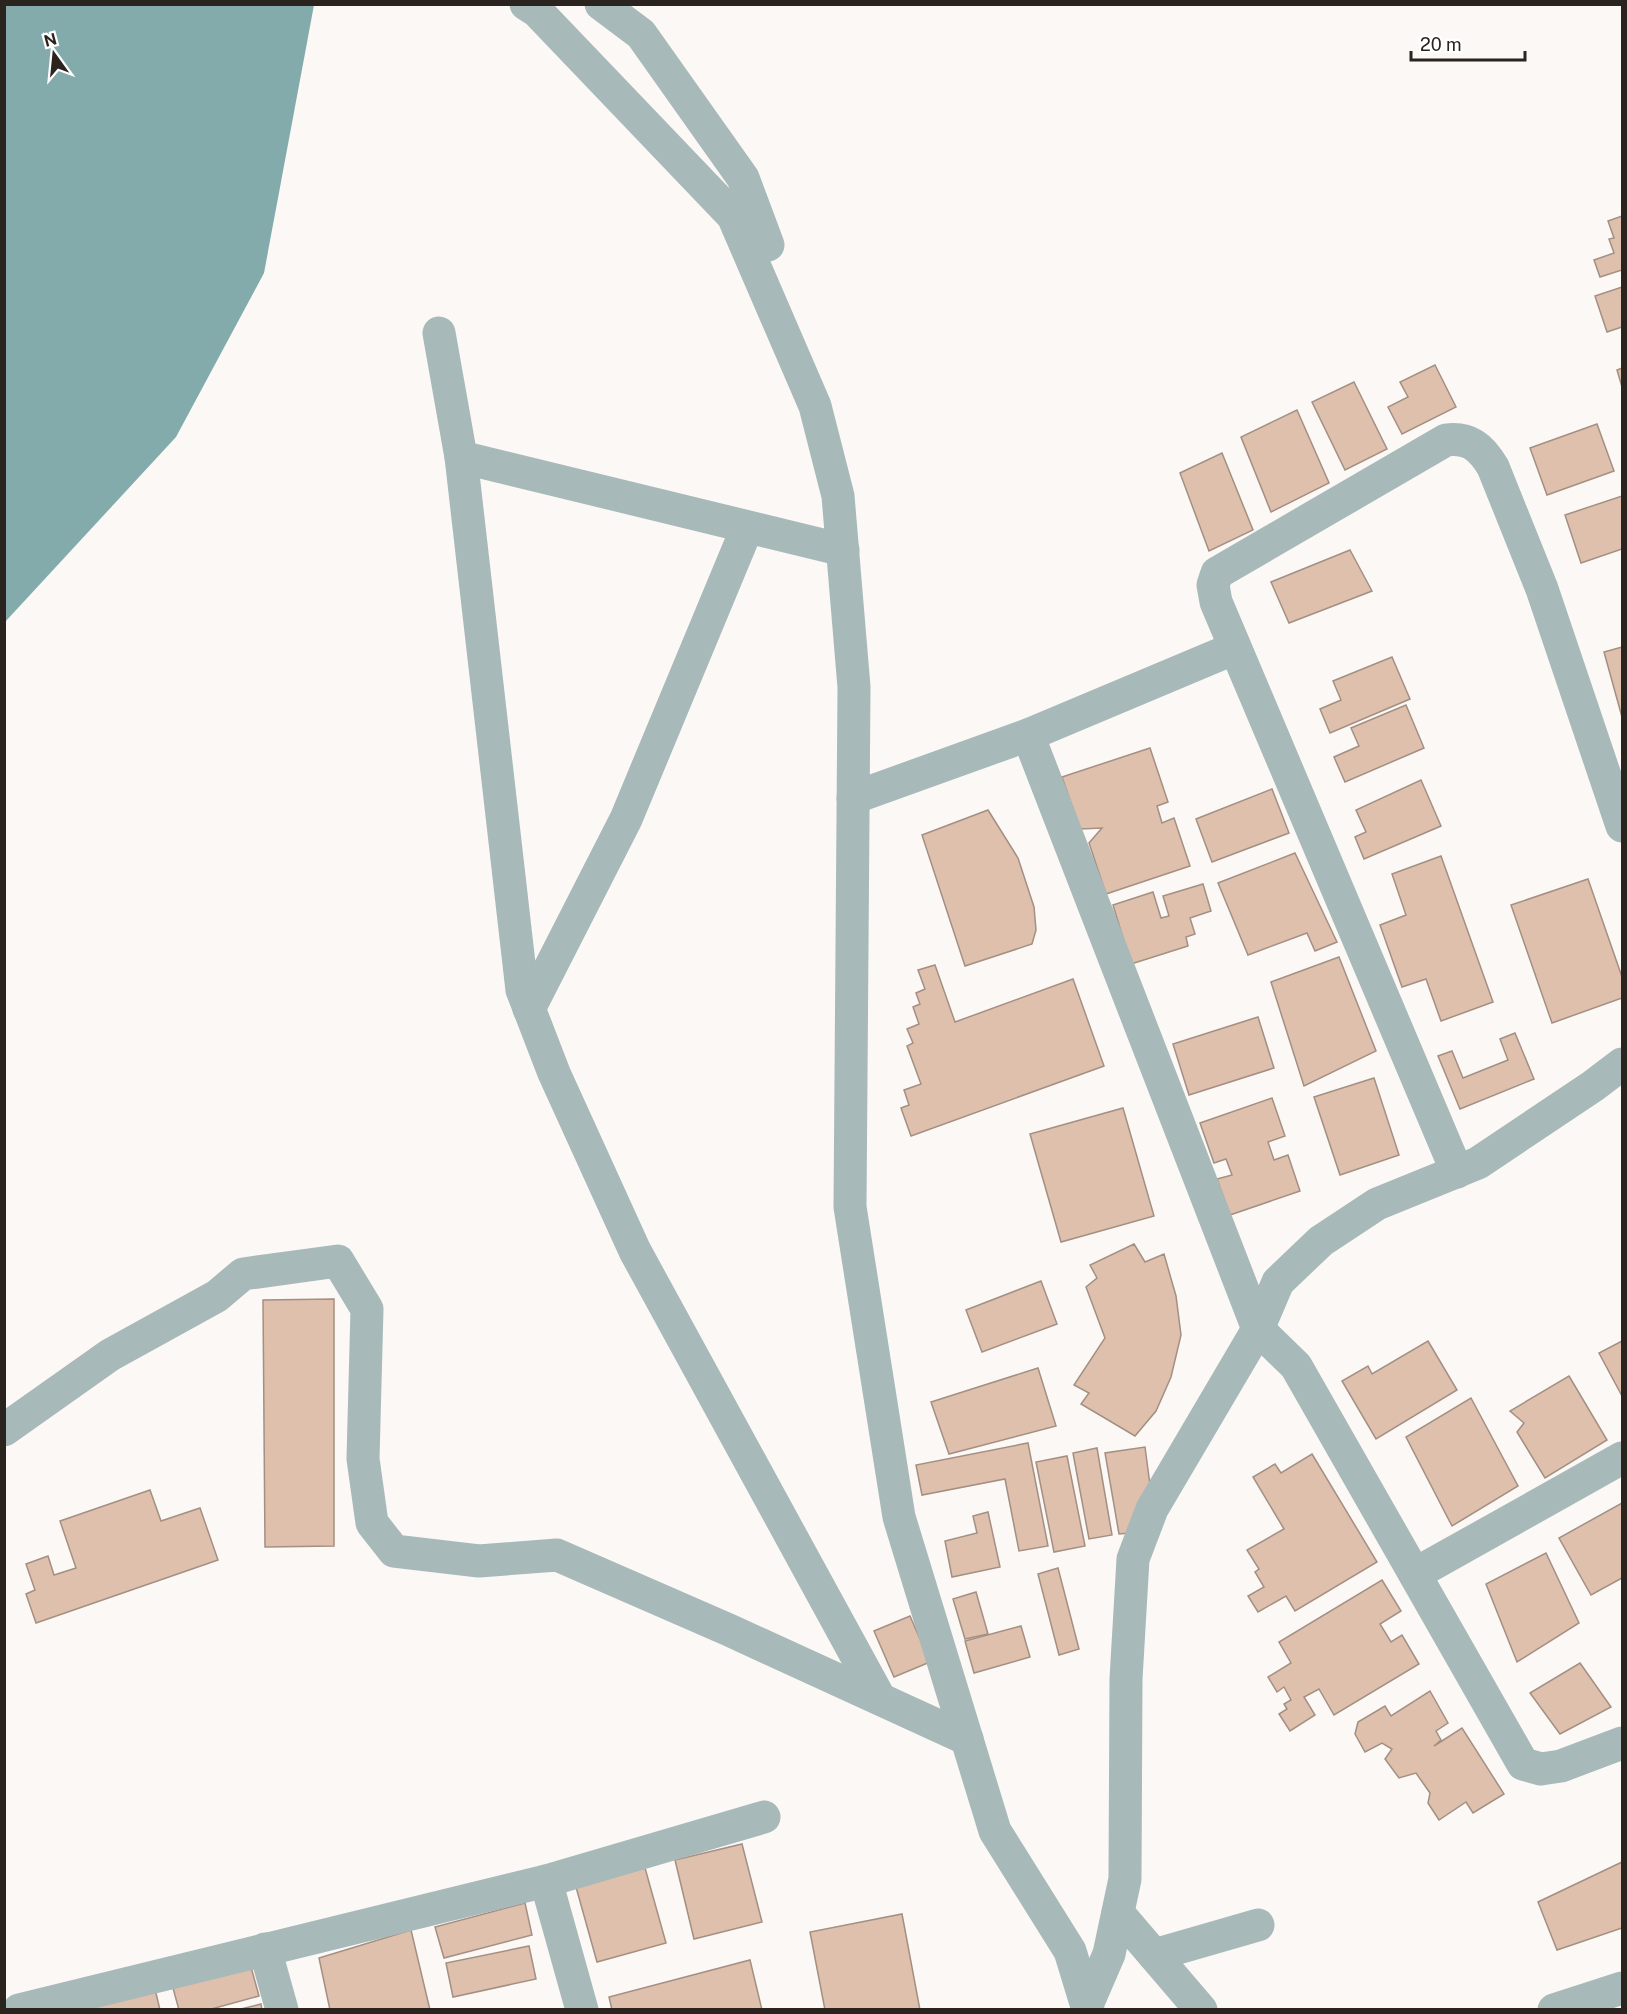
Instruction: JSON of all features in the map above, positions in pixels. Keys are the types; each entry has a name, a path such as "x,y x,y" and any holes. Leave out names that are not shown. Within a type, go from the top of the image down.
{"street":[{"path":"526,4 537,10 733,216 814,406"},
{"path":"601,4 641,34 743,178 792,307 814,406 838,496 854,687 850,1207 899,1516 994,1831 1070,1951 1087,2007"},
{"path":"439,333 461,458 522,990 554,1073 635,1251 880,1699"},
{"path":"1456,1172 1216,602 1213,585 1217,573 1446,440 1460,438 1471,442 1485,453 1542,589 1623,826"},
{"path":"461,458 843,550"},
{"path":"529,1009 626,819 747,528"},
{"path":"853,798 1028,735 1235,648"},
{"path":"1028,735 1258,1329 1296,1366 1523,1764 1541,1769 1561,1766 1623,1743"},
{"path":"1087,2007 1109,1954 1125,1879 1126,1679 1133,1559 1152,1509 1258,1329 1278,1282 1321,1241 1377,1204 1478,1163 1623,1064"},
{"path":"4,1430 110,1355 217,1296 243,1274 338,1261 367,1309 363,1459 372,1523 394,1551 479,1561 557,1556 967,1739"},
{"path":"1415,1574 1623,1458"},
{"path":"19,2010 546,1881 764,1817"},
{"path":"546,1881 582,2010"},
{"path":"1119,1913 1201,2010"},
{"path":"1154,1955 1258,1925"},
{"path":"265,1949 282,2010"},
{"path":"1554,2010 1623,1988"}],"water":[{"path":"5,4 314,5 264,273 176,437 5,622"}],"building":[{"path":"1622,216 1622,270 1600,277 1594,260 1614,253 1609,239 1614,238 1608,221"},
{"path":"1622,287 1622,327 1607,332 1595,296"},
{"path":"1435,365 1456,407 1402,434 1388,407 1408,397 1400,382"},
{"path":"1622,368 1622,387 1617,370"},
{"path":"1354,382 1387,449 1345,470 1312,402"},
{"path":"1297,410 1329,483 1271,512 1241,437"},
{"path":"1597,424 1614,471 1547,495 1530,448"},
{"path":"1222,453 1253,530 1209,551 1180,473"},
{"path":"1622,496 1622,549 1581,563 1565,515"},
{"path":"1350,550 1372,591 1289,623 1271,582"},
{"path":"1622,647 1622,717 1604,652"},
{"path":"1392,657 1410,699 1330,733 1320,709 1341,700 1333,681"},
{"path":"1406,705 1424,748 1345,782 1334,757 1359,746 1351,728"},
{"path":"1150,748 1168,802 1157,806 1162,823 1174,818 1190,866 1106,894 1089,843 1102,828 1080,829 1062,777"},
{"path":"1421,780 1441,826 1364,859 1355,837 1366,832 1356,810"},
{"path":"1272,789 1289,833 1212,862 1196,819"},
{"path":"988,810 1018,858 1034,907 1036,930 1032,944 965,966 922,835"},
{"path":"1295,853 1337,942 1315,951 1307,933 1248,955 1218,883"},
{"path":"1441,856 1493,1002 1441,1021 1426,979 1402,987 1380,925 1406,915 1392,874"},
{"path":"1588,879 1622,977 1622,998 1552,1023 1511,905"},
{"path":"1203,884 1211,911 1190,918 1195,934 1186,937 1188,946 1131,964 1113,905 1153,892 1161,918 1169,916 1163,896"},
{"path":"1339,957 1376,1051 1304,1086 1271,982"},
{"path":"935,965 955,1022 1073,979 1104,1066 911,1136 901,1108 909,1105 904,1090 921,1084 907,1046 913,1043 907,1029 919,1024 913,1007 920,1004 916,993 925,989 918,970"},
{"path":"1258,1017 1274,1068 1189,1095 1173,1044"},
{"path":"1515,1033 1534,1079 1460,1109 1438,1056 1452,1051 1463,1078 1508,1060 1500,1039"},
{"path":"1374,1078 1399,1155 1340,1175 1314,1097"},
{"path":"1272,1098 1285,1136 1268,1142 1274,1160 1288,1155 1300,1191 1230,1215 1217,1179 1232,1175 1226,1159 1214,1163 1200,1123"},
{"path":"1123,1108 1154,1216 1061,1242 1030,1134"},
{"path":"1134,1244 1145,1262 1164,1254 1176,1296 1181,1335 1171,1377 1156,1411 1135,1436 1081,1404 1089,1393 1074,1385 1105,1338 1086,1287 1097,1278 1090,1265"},
{"path":"1041,1281 1057,1324 982,1352 966,1310"},
{"path":"334,1299 334,1546 265,1547 263,1300"},
{"path":"1428,1341 1457,1390 1376,1439 1342,1381 1368,1366 1372,1374"},
{"path":"1622,1341 1622,1396 1599,1353"},
{"path":"1038,1368 1056,1426 949,1454 931,1402"},
{"path":"1569,1376 1607,1440 1545,1478 1517,1432 1524,1423 1510,1411"},
{"path":"1471,1398 1518,1486 1452,1526 1406,1437"},
{"path":"1028,1443 1048,1546 1019,1551 1005,1479 922,1495 916,1465"},
{"path":"1145,1447 1152,1500 1131,1533 1119,1534 1105,1453"},
{"path":"1097,1448 1112,1535 1089,1539 1073,1453"},
{"path":"1312,1454 1377,1562 1295,1611 1286,1596 1258,1612 1248,1596 1264,1587 1255,1572 1259,1569 1247,1550 1284,1529 1253,1477 1275,1464 1281,1473"},
{"path":"1067,1456 1085,1546 1054,1552 1036,1462"},
{"path":"150,1490 161,1521 200,1508 218,1560 36,1623 26,1594 35,1590 26,1564 48,1556 54,1575 76,1568 60,1521"},
{"path":"1622,1503 1622,1578 1591,1595 1559,1538"},
{"path":"988,1512 1000,1567 952,1577 945,1541 977,1533 973,1516"},
{"path":"1546,1553 1579,1623 1517,1662 1486,1584"},
{"path":"1058,1568 1079,1649 1059,1655 1038,1574"},
{"path":"1382,1580 1401,1611 1380,1624 1391,1642 1402,1635 1419,1664 1334,1715 1319,1689 1304,1697 1315,1715 1290,1731 1279,1714 1287,1709 1284,1704 1291,1700 1284,1687 1277,1692 1268,1677 1291,1663 1279,1642"},
{"path":"976,1592 988,1634 965,1639 953,1599"},
{"path":"910,1616 930,1662 894,1677 874,1631"},
{"path":"1021,1626 1030,1657 974,1673 965,1641"},
{"path":"1580,1663 1611,1707 1560,1734 1530,1693"},
{"path":"1430,1691 1448,1723 1436,1731 1441,1740 1434,1746 1462,1728 1504,1794 1473,1813 1466,1802 1439,1820 1428,1803 1430,1793 1416,1773 1399,1778 1385,1759 1392,1749 1382,1743 1365,1752 1355,1734 1358,1722 1385,1706 1391,1716"},
{"path":"742,1844 762,1922 694,1939 675,1860"},
{"path":"1622,1862 1622,1928 1557,1950 1538,1902"},
{"path":"645,1868 666,1943 597,1962 576,1887"},
{"path":"525,1903 532,1935 444,1958 435,1927"},
{"path":"902,1914 920,2010 825,2010 810,1932"},
{"path":"411,1930 430,2010 330,2010 319,1958"},
{"path":"529,1946 536,1979 453,1997 446,1963"},
{"path":"750,1960 762,2010 612,2010 609,1997"},
{"path":"251,1967 259,1996 208,2010 179,2010 173,1988"},
{"path":"155,1989 160,2010 68,2010"},
{"path":"261,2004 262,2010 237,2010"}]}
